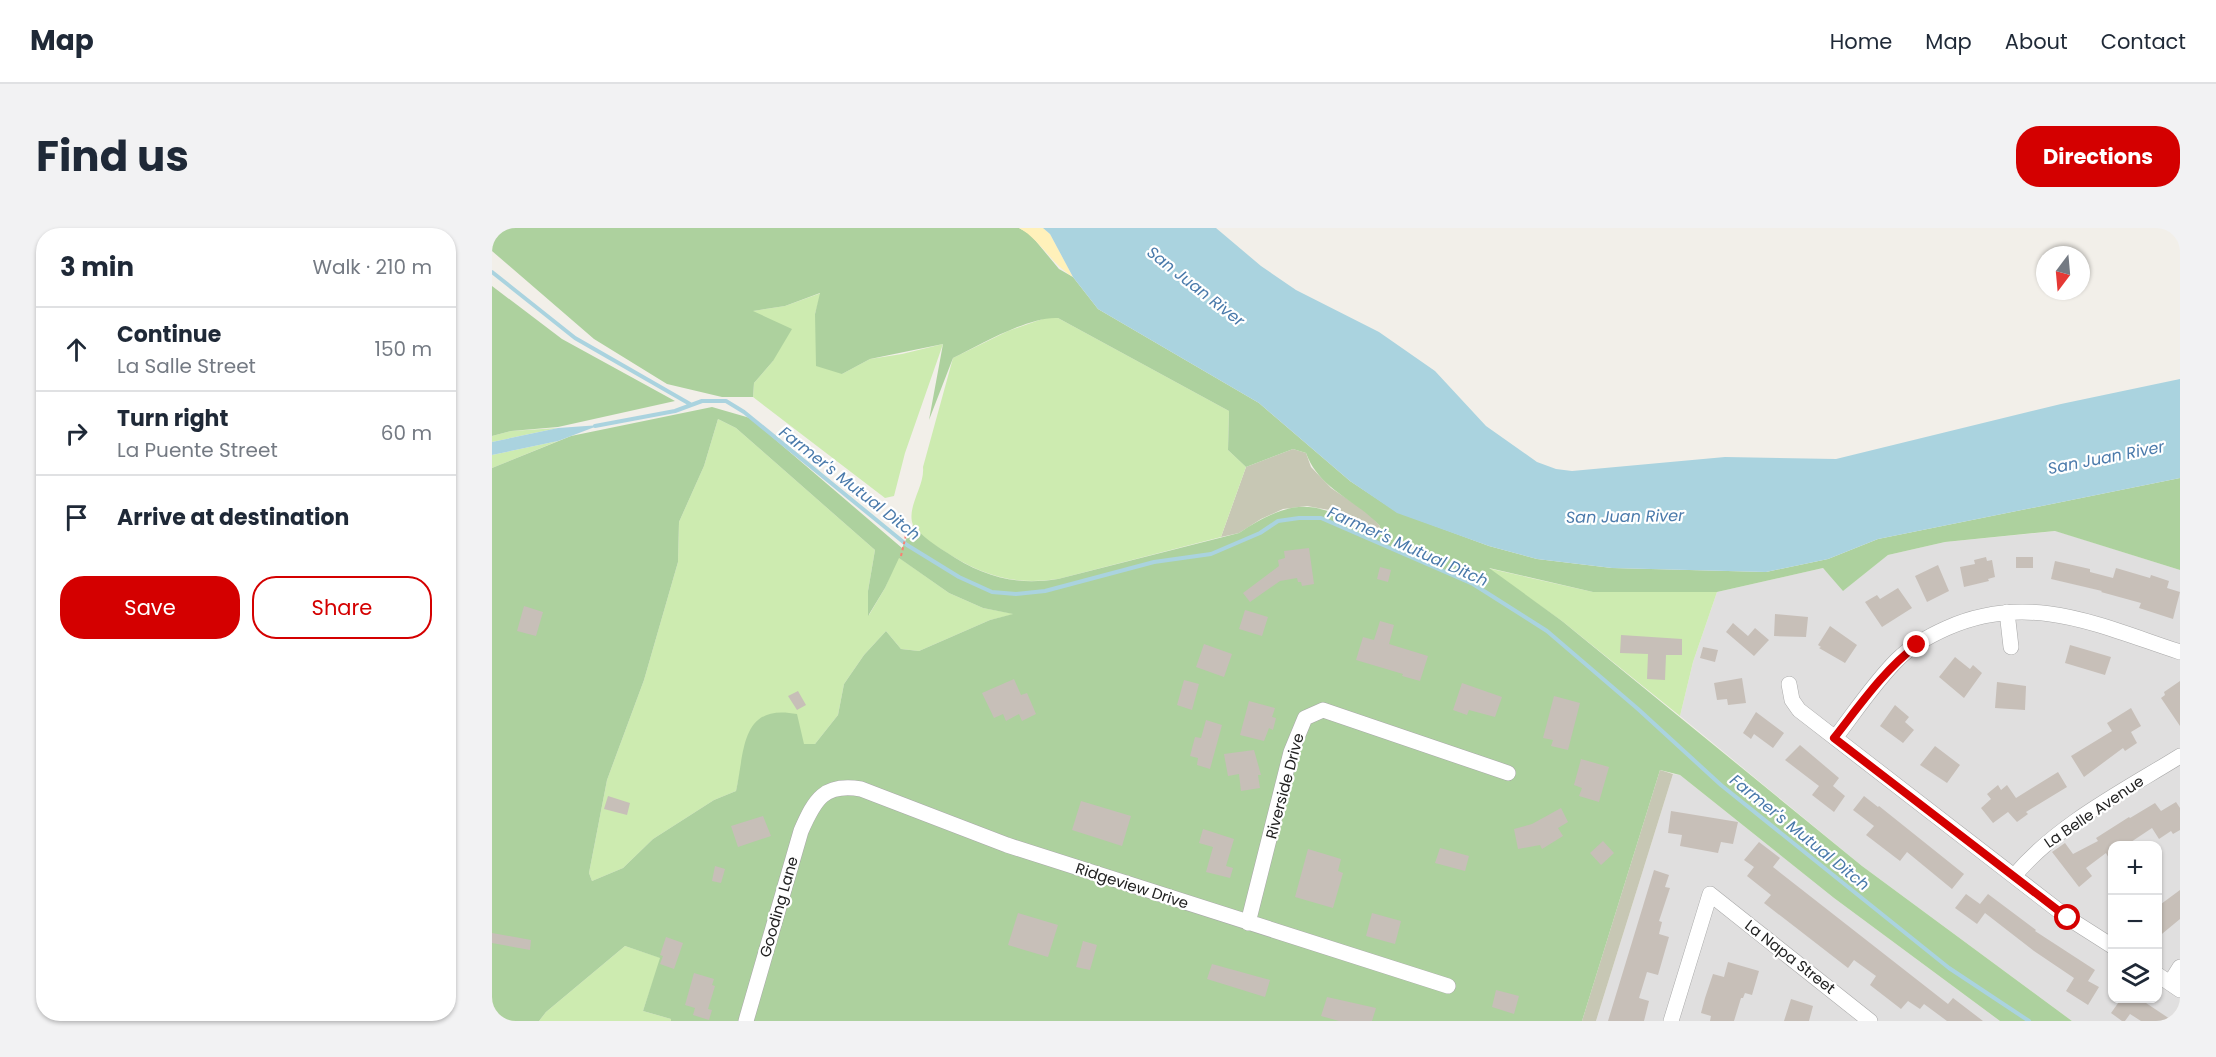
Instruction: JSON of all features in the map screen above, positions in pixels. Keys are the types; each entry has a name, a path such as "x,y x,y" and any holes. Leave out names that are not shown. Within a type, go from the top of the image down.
{"street":[{"path":"1834,738 1883,675 1899,659 1917,645 1963,621 2007,612 2026,611 2065,615 2180,652"},
{"path":"2007,612 2011,647"},
{"path":"1789,684 1792,700 1799,710 2068,918 2108,943"},
{"name":"Riverside Drive","path":"1248,923 1291,752 1305,717 1323,710 1508,773"},
{"name":"La Belle Avenue","path":"2014,876 2041,846 2060,831 2180,756"},
{"name":"Ridgeview Drive","path":"819,797 831,789 845,786 861,789 1006,845 1448,986"},
{"name":"Gooding Lane","path":"746,1021 801,831 819,797"},
{"name":"La Napa Street","path":"1671,1021 1710,894 1855,1016 1870,1021"},
{"path":"2169,983 2180,967"}],"path":[{"path":"901,556 907,531"}],"shaded area":[{"path":"1293,449 1306,453 1311,467 1331,488 1368,513 1380,526 1378,532 1329,510 1307,506 1283,509 1239,533 1221,537 1246,467"},
{"path":"2056,531 2180,570 2180,1021 2072,1021 1862,866 1680,716 1693,662 1717,592 1823,568 1844,590 1888,555 1945,542"},
{"path":"1660,770 1673,774 1596,1021 1582,1021"},
{"path":"1673,774 1680,775 1834,898 2000,1021 1596,1021"}],"green space":[{"path":"492,228 1019,228 1030,234 1059,269 1073,277 1098,309 1259,403 1350,481 1397,512 1489,546 1537,559 1612,568 1766,572 1828,559 1878,539 2180,478 2180,570 2055,531 1945,542 1888,555 1843,591 1823,568 1717,592 1593,592 1489,568 1562,621 1862,866 2072,1021 2000,1021 1834,898 1680,775 1660,770 1582,1021 671,1021 671,1019 643,1011 660,958 625,946 546,1012 539,1021 492,1021 492,468 571,436 712,407 750,418 902,548 913,525 932,543 972,567 999,577 1027,581 1058,579 1239,533 1260,520 1293,508 1322,509 1378,532 1380,526 1329,485 1312,465 1306,453 1293,449 1246,467 1228,450 1229,411 1058,318 1019,326 953,358 929,420 943,344 870,359 842,374 816,366 815,314 820,293 785,306 753,311 792,329 773,361 754,383 753,397 722,397 667,384 594,339 492,251","holes":["718,419 736,428 875,550 868,591 868,616 899,558 949,593 983,608 1013,614 990,620 919,651 901,649 886,631 864,655 844,684 838,715 815,744 804,744 797,714 778,713 765,716 755,723 749,733 744,746 736,791 714,800 653,839 623,868 592,881 589,873 607,780 644,680 678,562 679,522 704,466"]},
{"path":"492,286 562,339 675,401 558,427 511,431 492,436"},
{"path":"821,293 815,314 842,374 870,359 943,344 905,453 894,496 885,498 753,397 754,383 773,361 752,311 785,306"},
{"path":"1048,317 1058,318 1229,411 1228,450 1246,467 1221,537 1058,579 1025,581 982,571 955,558 918,533 913,525 912,511 953,358 1008,331"},
{"path":"718,419 736,428 875,550 868,591 869,615 885,588 898,557 949,593 983,608 1015,614 990,620 919,651 901,649 886,631 864,655 844,684 838,715 815,744 804,744 742,764 736,791 714,800 653,839 623,868 592,881 589,873 607,780 644,680 678,562 679,522 704,466"},
{"path":"558,428 492,442 492,436 511,431"},
{"path":"558,441 492,468 492,455"},
{"path":"1487,568 1593,592 1717,592 1693,662 1680,716 1562,621"},
{"path":"625,946 661,958 643,1011 671,1019 671,1021 539,1021 546,1012"}],"sand":[{"path":"1019,228 1043,228 1050,234 1073,277 1027,233"}],"water":[{"name":"San Juan River","path":"1043,228 1216,228 1261,266 1296,290 1379,332 1435,371 1486,426 1537,462 1556,469 1572,471 1725,457 1836,459 2061,404 2180,379 2180,478 1878,539 1828,559 1766,572 1612,568 1537,559 1489,546 1397,513 1350,481 1259,403 1098,309 1073,277 1050,234"},
{"path":"600,425 558,441 492,455 492,442 558,428"}],"building":[{"path":"1309,548 1314,584 1302,586 1297,578 1280,581 1250,602 1243,593 1279,566 1278,560 1285,558 1284,551"},
{"path":"1986,557 1987,561 1992,560 1995,577 1988,579 1989,581 1964,587 1960,567 1975,564 1974,560"},
{"path":"2016,557 2033,557 2033,568 2016,568"},
{"path":"2055,561 2090,569 2090,572 2113,578 2116,568 2169,581 2167,588 2180,592 2173,619 2139,608 2141,603 2051,579"},
{"path":"1938,565 1949,591 1927,602 1915,576"},
{"path":"1380,567 1391,570 1388,582 1377,579"},
{"path":"1898,588 1912,608 1882,627 1865,602 1877,595 1880,599"},
{"path":"524,606 543,612 536,636 517,631"},
{"path":"1245,610 1268,617 1262,636 1239,629"},
{"path":"1775,614 1808,617 1806,637 1774,636"},
{"path":"1380,621 1394,625 1389,644 1428,656 1420,681 1356,660 1363,637 1374,640"},
{"path":"1733,623 1748,636 1755,628 1769,640 1754,656 1726,632"},
{"path":"1830,626 1857,645 1845,663 1819,648 1821,647 1818,645"},
{"path":"1621,635 1682,639 1682,655 1666,655 1665,680 1647,679 1648,654 1620,653"},
{"path":"1204,644 1232,654 1224,677 1196,667"},
{"path":"2070,645 2111,657 2105,675 2065,663"},
{"path":"1703,647 1718,650 1715,662 1700,658"},
{"path":"1955,657 1970,669 1973,665 1982,673 1964,698 1939,677"},
{"path":"1742,678 1746,703 1728,705 1727,699 1717,700 1714,683"},
{"path":"1014,679 1021,695 1027,693 1036,714 1022,721 1019,714 1006,721 1003,714 994,718 982,693"},
{"path":"1184,680 1199,684 1192,710 1177,705"},
{"path":"2180,681 2180,726 2161,698 2165,695 2164,692"},
{"path":"1997,682 2026,686 2025,710 1995,708"},
{"path":"1462,683 1502,697 1495,717 1469,710 1467,715 1453,710"},
{"path":"798,691 806,705 797,710 788,696"},
{"path":"1554,696 1580,703 1568,750 1551,746 1553,740 1543,738"},
{"path":"1249,701 1275,708 1272,717 1276,718 1273,730 1269,728 1264,741 1240,735"},
{"path":"1895,705 1909,717 1905,722 1914,730 1903,743 1880,726"},
{"path":"2131,708 2141,726 2131,732 2137,743 2125,751 2123,748 2084,777 2071,756 2112,731 2107,723"},
{"path":"1756,712 1784,733 1773,748 1754,734 1751,739 1743,733"},
{"path":"1206,720 1222,725 1210,769 1197,765 1198,758 1190,756 1195,737 1201,738"},
{"path":"1800,745 1839,778 1833,786 1845,796 1834,812 1812,795 1819,786 1785,760"},
{"path":"1935,746 1960,765 1947,783 1920,765"},
{"path":"1254,750 1261,775 1258,775 1260,788 1241,791 1239,774 1228,776 1224,754"},
{"path":"1581,759 1609,767 1599,802 1579,796 1582,788 1574,785"},
{"path":"2058,772 2067,787 2026,812 2028,814 2017,822 2008,812 1993,823 1981,808 1991,799 1987,794 1998,785 2001,790 2007,785 2016,798"},
{"path":"608,796 630,803 627,815 604,809"},
{"path":"1864,796 1964,874 1952,889 1907,852 1900,861 1866,835 1874,826 1853,810"},
{"path":"1081,801 1131,816 1122,846 1072,830"},
{"path":"2176,802 2180,808 2180,830 2173,834 2171,831 2159,839 2152,828 2132,841 2108,841 2108,857 2106,853 2086,868 2092,876 2079,887 2052,852 2065,843 2073,854 2098,841 2096,838 2155,803 2161,811"},
{"path":"1561,808 1568,822 1558,828 1563,836 1542,849 1540,845 1518,849 1514,829 1532,824"},
{"path":"1671,811 1738,822 1733,844 1721,842 1718,853 1680,846 1682,835 1668,833"},
{"path":"763,816 771,836 738,847 731,826"},
{"path":"1203,829 1234,839 1226,866 1233,868 1230,878 1206,872 1213,847 1199,843"},
{"path":"1603,841 1614,853 1601,865 1590,853"},
{"path":"1759,842 1780,858 1773,867 1948,1004 1953,998 1983,1021 1947,1021 1924,1004 1920,1009 1908,1001 1901,1009 1870,985 1876,976 1854,960 1848,968 1764,903 1771,895 1747,876 1754,867 1744,860"},
{"path":"1440,848 1469,856 1465,871 1435,863"},
{"path":"1308,849 1341,859 1338,871 1343,873 1333,908 1295,897"},
{"path":"715,866 725,869 721,883 712,881"},
{"path":"1654,870 1669,875 1665,887 1670,888 1659,921 1662,922 1659,934 1669,937 1658,975 1647,972 1639,998 1649,1001 1644,1021 1608,1021"},
{"path":"2180,890 2180,919 2162,934 2162,903"},
{"path":"1966,894 1980,904 1988,894 2035,931 2095,970 2088,981 2099,987 2088,1005 2066,991 2074,978 1985,913 1977,924 1955,908"},
{"path":"1018,913 1058,925 1048,957 1008,945"},
{"path":"1372,913 1401,921 1395,944 1366,936"},
{"path":"492,933 531,940 530,950 492,943"},
{"path":"666,937 683,943 674,969 660,964 663,956 660,955"},
{"path":"1083,941 1097,945 1090,970 1076,967"},
{"path":"1728,962 1759,971 1752,995 1745,993 1741,998 1734,1021 1710,1021 1711,1016 1701,1013 1705,998 1713,974 1724,977"},
{"path":"1212,964 1270,980 1265,997 1207,979"},
{"path":"694,973 714,979 712,985 715,986 708,1009 712,1010 709,1020 693,1015 695,1008 685,1005"},
{"path":"1496,990 1519,996 1514,1014 1492,1007"},
{"path":"1327,997 1376,1008 1372,1021 1339,1021 1321,1016"},
{"path":"1791,999 1813,1006 1809,1021 1784,1021"},
{"path":"2118,1003 2146,1003 2173,1021 2141,1021 2130,1014 2125,1021 2122,1021 2111,1013"}],"waterway":[{"path":"492,272 575,338 690,404"},
{"name":"Farmer's Mutual Ditch","path":"595,426 675,411 702,401 726,401 744,412 907,545 959,577 992,592 1016,594 1045,591 1154,562 1211,554 1260,533 1278,521 1321,518 1473,584 1547,631 1638,709 1721,785 1949,968 2029,1021"}],"route":[{"path":"1917,645 1883,675 1834,738 2068,918"}]}
